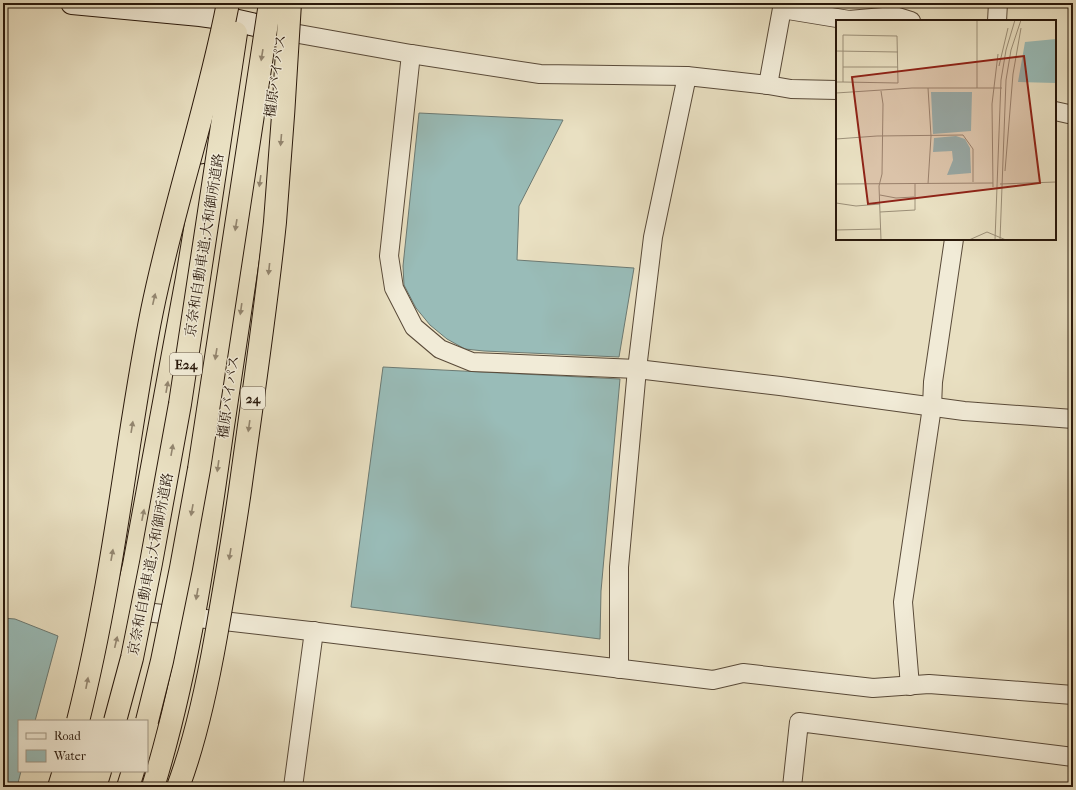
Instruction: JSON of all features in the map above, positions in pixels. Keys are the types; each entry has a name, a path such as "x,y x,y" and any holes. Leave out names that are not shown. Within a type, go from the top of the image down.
{"highway":[{"name":"京奈和自動車道;大和御所道路","path":"147,720 162,661 199,469 270,3"},
{"name":"橿原バイパス","path":"153,787 163,756 182,674 193,617 214,490 286,3"},
{"name":"24","path":"178,787 198,724 223,596 237,511 264,319 275,222 290,3"},
{"path":"97,720 124,609 136,549 187,278 232,7"},
{"path":"78,720 92,662 113,552 152,310 167,246 220,44 232,7"},
{"name":"京奈和自動車道;大和御所道路","path":"115,720 134,651 179,411 232,7"},
{"path":"59,787 64,772"},
{"path":"76,787 81,772"},
{"path":"95,787 100,772"},
{"path":"128,787 133,772"}],"main road":[{"path":"72,3 200,15 232,7 282,31"}],"street":[{"path":"997,20 998,3"},
{"path":"768,85 783,6 849,20 895,16 908,20"},
{"path":"282,31 411,54 540,74 687,76 791,89 836,90"},
{"path":"411,54 389,256 394,288 414,327 440,349 472,362 637,369 780,386 932,407 1073,419"},
{"path":"619,669 619,567 637,369 653,237 687,76"},
{"path":"1056,111 1073,115"},
{"path":"910,686 903,602 932,407 933,382 954,240"},
{"path":"96,606 714,680 743,673 873,688 929,684 1073,695"},
{"path":"293,787 314,631"},
{"path":"792,787 799,722 1073,757"}],"water":[{"path":"419,113 563,120 519,206 517,260 634,268 619,357 465,349 447,339 430,325 416,308 404,285 403,266"},
{"path":"383,367 620,379 601,591 600,639 351,607"},
{"path":"3,618 15,619 58,636 35,720 18,720 18,772 21,772 17,787 3,787"}]}
